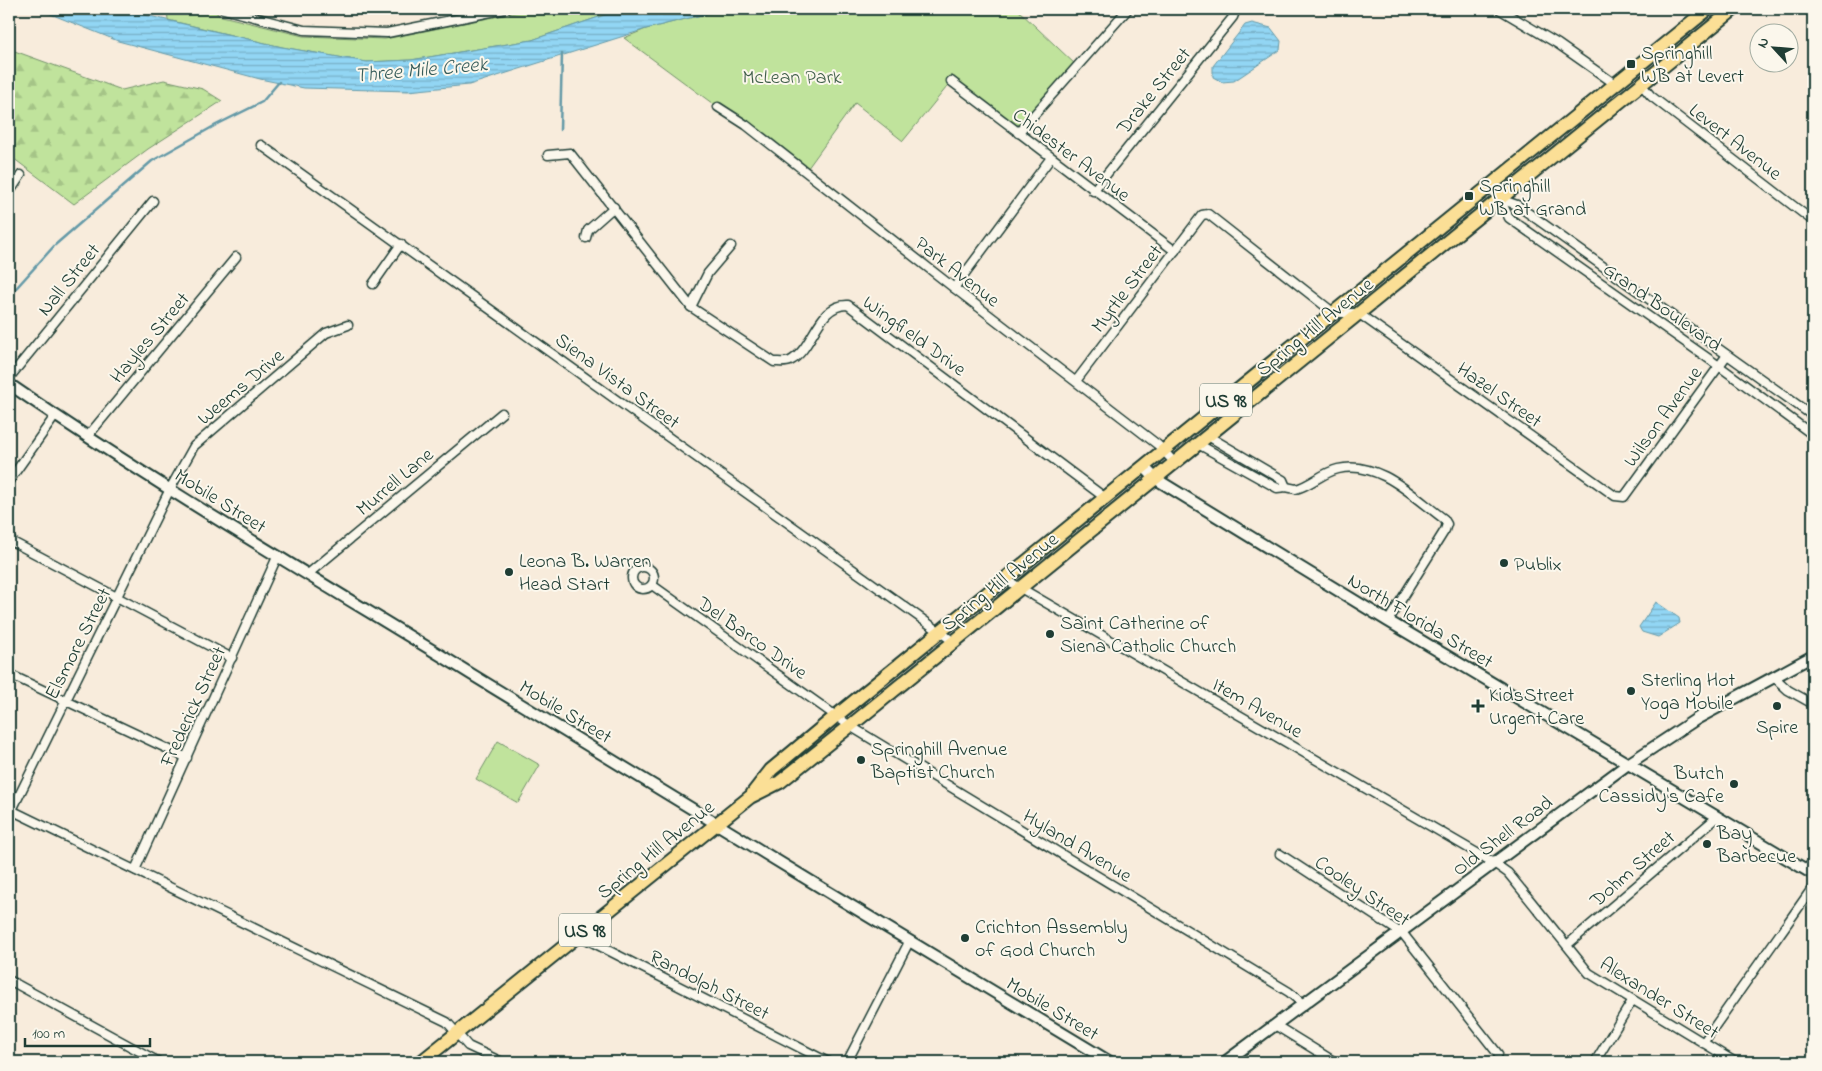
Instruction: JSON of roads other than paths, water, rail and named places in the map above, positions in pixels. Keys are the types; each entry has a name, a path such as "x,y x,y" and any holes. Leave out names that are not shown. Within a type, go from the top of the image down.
{"main road":[{"name":"Spring Hill Avenue","path":"750,797 771,770 836,716 1708,9"},
{"name":"Spring Hill Avenue","path":"421,1062 750,797 780,782 850,726 1734,9"}],"street":[{"path":"223,9 304,30 387,33 466,13 506,9"},
{"path":"1018,133 1128,9"},
{"name":"Drake Street","path":"1093,191 1233,18 1236,9"},
{"path":"1498,9 1558,44 1615,84"},
{"name":"Chidester Avenue","path":"951,81 1093,191 1175,251"},
{"name":"Levert Avenue","path":"1641,84 1651,96 1813,221"},
{"name":"Park Avenue","path":"718,107 746,125 1076,381 1164,450 1175,463"},
{"name":"Siena Vista Street","path":"261,145 954,642"},
{"name":"Wingfield Drive","path":"548,155 570,153 691,307 774,362 790,361 803,349 828,313 839,305 848,306 1104,497"},
{"path":"954,288 1050,158"},
{"path":"9,193 21,175"},
{"name":"Grand Boulevard","path":"1489,187 1500,200 1509,218 1719,366 1813,435"},
{"name":"Grand Boulevard","path":"1500,200 1517,205 1813,416"},
{"name":"Nall Street","path":"9,378 153,201"},
{"path":"586,238 588,230 614,207"},
{"name":"Myrtle Street","path":"1076,381 1202,215 1208,214 1334,313"},
{"path":"373,284 401,244"},
{"path":"691,307 708,273 731,246"},
{"name":"Hayles Street","path":"87,437 236,257"},
{"path":"1334,313 1358,313"},
{"name":"Hazel Street","path":"1358,313 1615,496 1624,497"},
{"name":"Weems Drive","path":"170,489 194,446 326,333 348,325"},
{"name":"Wilson Avenue","path":"1624,497 1727,355"},
{"name":"Mobile Street","path":"9,384 87,437 308,574 908,942 1110,1062"},
{"name":"Murrell Lane","path":"308,574 502,413"},
{"path":"9,481 55,416"},
{"path":"1203,440 1277,488 1286,487 1296,490 1336,469 1364,468 1389,479 1444,518 1447,524 1445,530 1388,622"},
{"path":"1203,440 1283,480 1286,487"},
{"name":"North Florida Street","path":"1144,467 1156,479 1388,622 1813,874"},
{"name":"Elsmore Street","path":"10,810 118,598 170,489"},
{"path":"9,540 232,658"},
{"name":"Frederick Street","path":"135,870 278,555"},
{"name":"Item Avenue","path":"1005,579 1494,863"},
{"name":"Del Barco Drive","path":"652,585 836,716"},
{"name":"Old Shell Road","path":"1225,1062 1628,764 1698,718 1813,656"},
{"path":"9,674 186,758"},
{"path":"1774,677 1788,690 1813,704"},
{"name":"Hyland Avenue","path":"836,716 1289,992 1303,1004"},
{"path":"10,810 447,1022 468,1046 502,1062"},
{"name":"Dohm Street","path":"1567,945 1717,816"},
{"name":"Cooley Street","path":"1280,854 1400,932 1498,1054"},
{"name":"Alexander Street","path":"1494,863 1508,872 1589,973 1632,1001 1735,1062"},
{"path":"1703,1043 1813,887"},
{"name":"Randolph Street","path":"578,935 828,1062"},
{"path":"847,1062 908,942"},
{"path":"9,980 159,1062"},
{"path":"1595,1062 1632,1001"},
{"path":"1275,1025 1336,1062"}],"water":[{"name":"Three Mile Creek","path":"38,9 129,9 141,14 282,47 367,62 411,60 532,40 622,9 725,9 646,29 469,85 408,91 304,88 260,79 118,41"},
{"path":"1252,23 1271,28 1281,41 1280,50 1234,81 1222,82 1213,77 1213,66 1245,25"},
{"path":"1656,602 1679,618 1680,623 1658,637 1642,632 1639,627"}],"waterway":[{"path":"560,130 562,54"},
{"path":"9,296 55,245 152,161 262,102 279,82"}],"place":[{"name":"Springhill WB at Levert","path":"1631,64"},
{"name":"Springhill WB at Grand","path":"1469,196"},
{"name":"Publix","path":"1504,563"},
{"name":"Leona B. Warren Head Start","path":"509,572"},
{"name":"Saint Catherine of Siena Catholic Church","path":"1050,634"},
{"name":"Sterling Hot Yoga Mobile","path":"1631,691"},
{"name":"KidsStreet Urgent Care","path":"1478,706"},
{"name":"Spire","path":"1777,706"},
{"name":"Springhill Avenue Baptist Church","path":"861,760"},
{"name":"Butch Cassidy's Cafe","path":"1734,784"},
{"name":"Bay Barbecue","path":"1707,844"},
{"name":"Crichton Assembly of God Church","path":"965,938"}],"park label":[{"name":"McLean Park","path":"792,76"}]}
